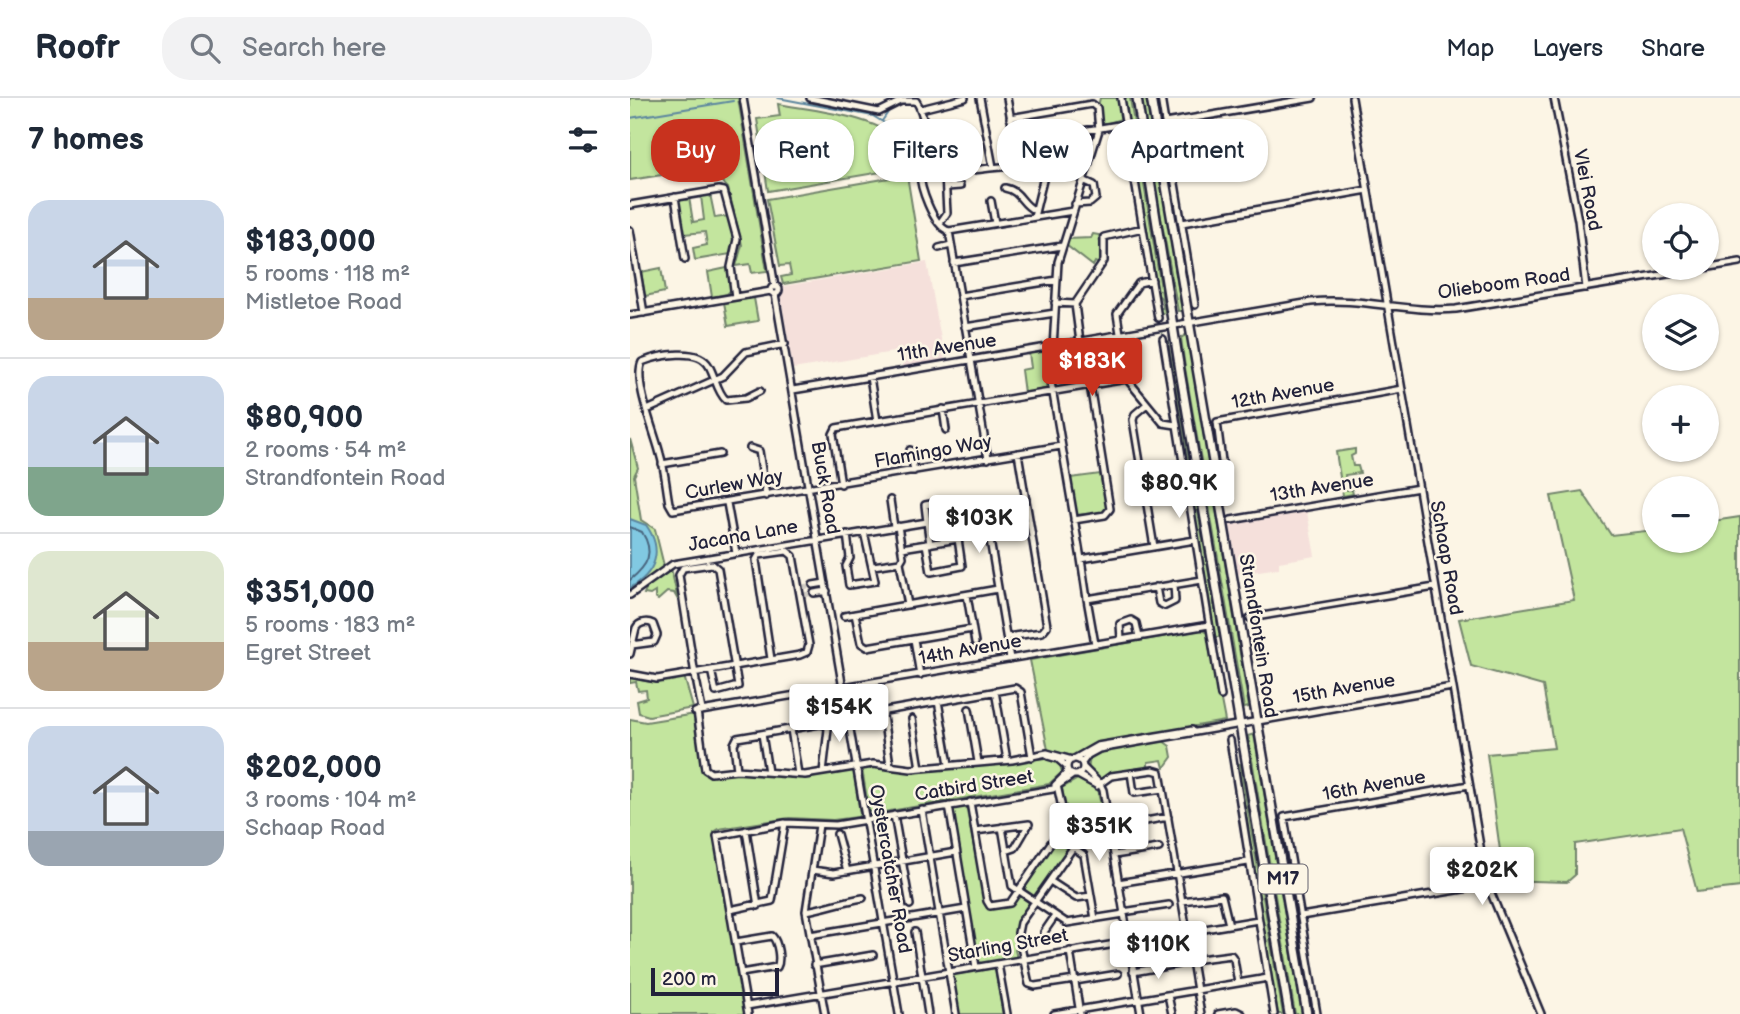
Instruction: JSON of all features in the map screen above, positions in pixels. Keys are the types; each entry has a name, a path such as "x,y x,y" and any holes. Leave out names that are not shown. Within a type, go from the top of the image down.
{"main road":[{"name":"Strandfontein Road","path":"1137,98 1289,1014"},
{"name":"Strandfontein Road","path":"1151,98 1307,1014"}],"street":[{"name":"Buck Road","path":"743,98 843,687"},
{"path":"810,98 879,112 901,101 916,99 922,119"},
{"path":"921,109 964,98"},
{"path":"981,98 993,167"},
{"path":"1007,98 1015,142 1107,126"},
{"path":"1121,98 1124,119"},
{"path":"1161,98 1164,119"},
{"path":"1189,119 1313,98"},
{"name":"Schaap Road","path":"1352,98 1487,885 1541,1014"},
{"name":"Vlei Road","path":"1555,98 1579,228 1586,288"},
{"path":"1010,118 1092,104 1097,108 1099,127 1093,146"},
{"path":"983,169 997,167"},
{"path":"922,182 933,215 948,231 1034,213 1073,211"},
{"path":"940,223 947,214 947,182"},
{"path":"1034,213 1045,182"},
{"path":"1082,182 1062,246 1057,280 1052,391 1095,644"},
{"path":"1076,204 1090,203 1096,198 1094,185 1087,182"},
{"path":"1135,182 1158,318"},
{"path":"1175,182 1195,305"},
{"path":"947,187 960,186"},
{"path":"1005,187 1015,191 1024,205 1034,213"},
{"path":"1182,223 1368,190"},
{"path":"630,205 724,191 737,239 731,267 735,297"},
{"path":"675,197 685,259"},
{"path":"991,201 995,223"},
{"path":"1080,342 1075,304 1104,261 1104,237 1143,228"},
{"path":"630,230 644,313"},
{"path":"948,231 988,459"},
{"path":"939,248 951,245"},
{"path":"954,263 1062,246"},
{"name":"Olieboom Road","path":"1189,323 1311,302 1353,300 1419,310 1456,309 1740,262"},
{"path":"960,296 1057,280"},
{"path":"1152,280 1139,283 1119,310 1119,335 1127,379 1163,423 1176,425"},
{"path":"630,315 774,290"},
{"path":"1055,303 1075,304"},
{"path":"965,327 1055,313"},
{"name":"11th Avenue","path":"793,390 1189,323"},
{"path":"1163,339 1221,696"},
{"path":"647,410 716,380 746,352 785,344"},
{"name":"Curlew Way","path":"716,380 707,362 699,357 668,356 645,360 640,368 668,503 673,510 809,489"},
{"path":"870,377 877,421"},
{"path":"841,484 833,431 836,428 1127,379"},
{"path":"716,380 726,400 746,398 760,391"},
{"path":"1074,520 1105,515 1110,509 1090,385"},
{"name":"12th Avenue","path":"1223,469 1217,422 1402,389"},
{"path":"1147,404 1133,419 1154,547"},
{"path":"943,410 946,430"},
{"name":"Flamingo Way","path":"809,489 1061,446"},
{"path":"750,448 759,451 766,496"},
{"path":"910,450 914,471"},
{"path":"1007,637 1042,632 1047,626 1018,453"},
{"path":"662,464 720,454"},
{"name":"13th Avenue","path":"1231,520 1419,488"},
{"path":"1010,659 985,510 991,504 1026,499"},
{"path":"890,500 902,548 903,557 900,562 908,605"},
{"path":"727,502 736,553"},
{"path":"943,505 945,517 956,531 962,566 931,572 925,505 943,505 961,505"},
{"name":"Jacana Lane","path":"630,595 673,564 927,522"},
{"path":"847,534 850,558 846,565 849,585 875,580 864,532"},
{"path":"902,548 958,539"},
{"path":"1080,559 1195,540"},
{"path":"630,674 657,679 735,666 772,659 808,651 801,587 790,552 756,558 772,659"},
{"path":"873,566 900,562"},
{"path":"711,670 715,691 738,686 717,567 712,564 684,568 679,575 695,673 706,771 798,774 857,766 920,768 1055,754 1073,759 1082,765 1103,793 1141,1014"},
{"path":"1087,599 1202,580"},
{"path":"813,585 825,583"},
{"path":"1156,587 1159,603 1165,606 1175,601 1174,584"},
{"path":"1250,618 1435,587"},
{"path":"844,616 998,589"},
{"path":"814,593 827,591"},
{"path":"967,595 975,643"},
{"path":"855,614 863,646 972,629"},
{"path":"1121,640 1120,624 1131,620 1135,621 1139,637"},
{"path":"630,654 632,645 638,625 653,624 657,635 654,642 632,645"},
{"name":"14th Avenue","path":"698,711 1209,625"},
{"path":"914,639 920,675"},
{"name":"Oystercatcher Road","path":"843,687 899,1014"},
{"name":"15th Avenue","path":"1213,729 1452,687"},
{"path":"890,765 884,712 1015,688 1020,691 1032,757"},
{"path":"995,691 1007,760"},
{"path":"938,701 949,764"},
{"path":"969,709 978,762"},
{"path":"912,719 920,768"},
{"path":"737,770 735,740 820,724 827,726 823,772"},
{"path":"791,729 798,774"},
{"path":"1073,759 1097,746 1187,730 1213,729"},
{"path":"1082,765 1088,755 1099,749 1213,729"},
{"path":"762,734 768,772"},
{"path":"1230,740 1274,1014"},
{"path":"1041,755 1058,759 1076,775 1099,785"},
{"name":"Catbird Street","path":"1058,785 1073,759"},
{"name":"Catbird Street","path":"730,910 717,835 785,823 819,825 866,820 1046,790 1076,775 1082,765"},
{"path":"1099,785 1110,776 1156,769 1160,772 1201,1014"},
{"path":"1131,773 1134,793 1163,789"},
{"path":"970,802 988,904 993,907 1007,904 1057,836 1065,819 1058,785"},
{"name":"16th Avenue","path":"1301,916 1284,817 1469,785"},
{"path":"949,806 976,967"},
{"path":"922,810 956,1014"},
{"path":"894,815 910,905"},
{"path":"1118,974 1030,985 1018,928 1084,832 1168,817"},
{"path":"975,831 1024,822 1030,826 1016,848 1006,851"},
{"path":"748,1014 730,910 772,901 785,823"},
{"path":"819,825 806,911 825,1014"},
{"path":"1002,827 1011,884 1067,923 1169,905"},
{"path":"746,830 758,906"},
{"path":"837,834 847,871"},
{"path":"1057,836 1084,855 1095,919"},
{"path":"1114,855 1159,848"},
{"path":"812,870 830,873 847,871 956,852"},
{"path":"1118,883 1248,862"},
{"path":"1050,881 1076,898 1091,896"},
{"path":"1317,1014 1301,916 1487,885"},
{"path":"1182,901 1222,896 1229,925"},
{"path":"806,911 824,908 834,902 863,898"},
{"path":"810,935 966,909"},
{"path":"1044,938 1044,932 1055,916"},
{"name":"Starling Street","path":"747,1006 1258,920"},
{"path":"915,932 928,1014"},
{"path":"736,942 770,936 776,941 779,961 777,967 741,974"},
{"path":"1070,951 1080,1012"},
{"path":"814,965 873,955"},
{"path":"1192,960 1231,955 1238,983"},
{"path":"998,964 1007,1014"},
{"path":"1133,972 1178,964"},
{"path":"1054,1014 1080,1012 1268,978"},
{"path":"1168,995 1171,1014"},
{"path":"1218,1014 1236,1011 1242,1014"}],"shaded area":[{"path":"927,262 945,361 903,368 899,351 793,369 779,287"},
{"path":"1307,512 1315,556 1279,562 1279,568 1238,574 1230,525"}],"green space":[{"path":"630,98 738,98 767,271 752,273 750,264 736,266 742,245 728,188 722,182 740,182 740,119 651,119 651,177 630,180"},
{"path":"1100,98 1119,98 1121,119 1107,119 1105,124 1101,122 1098,106"},
{"path":"1124,98 1130,98 1133,119 1128,119"},
{"path":"1139,98 1148,98 1151,119 1143,119"},
{"path":"778,104 827,112 846,116 868,123 868,174 854,177 854,119 757,119 780,116"},
{"path":"767,182 822,182 768,191"},
{"path":"868,182 908,182 921,261 783,284 781,277 791,275 789,265 780,266 767,199"},
{"path":"1138,182 1144,182 1165,313 1163,314 1159,310 1163,307 1158,295"},
{"path":"1154,182 1161,182 1182,311 1178,311"},
{"path":"710,194 715,218 729,216 734,240 731,254 695,260 693,248 707,245 705,232 684,234 678,203 689,197 693,222 704,220 701,196"},
{"path":"1093,234 1099,235 1102,258 1099,264 1095,262 1093,266 1066,245 1067,239 1091,238"},
{"path":"661,268 665,292 645,296 641,272"},
{"path":"727,268 731,290 727,294 712,297 708,272"},
{"path":"754,298 758,321 728,326 724,302"},
{"path":"1187,334 1249,707 1244,708 1185,368 1181,338"},
{"path":"1163,335 1168,341 1220,637 1214,637"},
{"path":"1043,352 1047,355 1046,390 1024,393 1021,370 1031,368 1029,353"},
{"path":"630,439 638,468 634,476 641,520 655,529 664,566 630,591"},
{"path":"1355,449 1355,454 1351,456 1353,466 1358,466 1360,473 1345,475 1347,490 1352,490 1353,494 1343,496 1336,452"},
{"path":"1100,474 1107,509 1104,512 1076,515 1070,478"},
{"path":"1582,491 1611,535 1642,531 1642,553 1719,553 1719,520 1740,517 1740,887 1697,892 1680,828 1575,844 1575,875 1567,882 1504,880 1487,754 1554,748 1543,686 1471,666 1459,619 1574,600 1551,496"},
{"path":"671,568 678,600 674,593 667,592 658,600 655,598 655,592 644,594 650,581"},
{"path":"1201,630 1208,633 1225,721 1093,744 1073,756 1048,750 1030,660"},
{"path":"684,676 693,708 649,716 639,713 637,701 647,698 646,690 638,691 636,682 630,683 630,678 651,682"},
{"path":"695,714 706,774 810,778 851,770 854,772 860,814 858,817 833,820 789,818 714,832 745,1014 630,1014 630,719 646,722"},
{"path":"1254,734 1302,1014 1295,1014 1248,736"},
{"path":"1163,741 1170,746 1172,757 1164,768 1162,760 1148,762 1148,767 1109,773 1101,780 1088,770 1090,757 1100,751"},
{"path":"1046,758 1059,762 1062,772 1049,784 872,814 869,811 862,769 875,767 911,772"},
{"path":"1235,763 1240,764 1283,1014 1278,1014"},
{"path":"1078,779 1097,789 1105,820 1100,820 1101,826 1085,829 1072,843 1061,835 1068,822 1062,788"},
{"path":"966,806 985,904 992,909 1010,907 1019,895 1031,904 1016,927 1019,949 1015,950 1017,958 981,964 977,962 952,813 955,808"},
{"path":"1057,838 1069,849 1034,899 1022,890"},
{"path":"995,968 1003,1014 959,1014 952,975"}],"water":[{"path":"630,519 646,525 652,534 656,552 646,575 630,588"}],"waterway":[{"path":"778,98 878,119"},
{"path":"630,118 733,101"},
{"path":"883,119 891,108"}],"tunnel":[{"path":"803,587 813,585"},
{"path":"804,595 814,593"}]}
